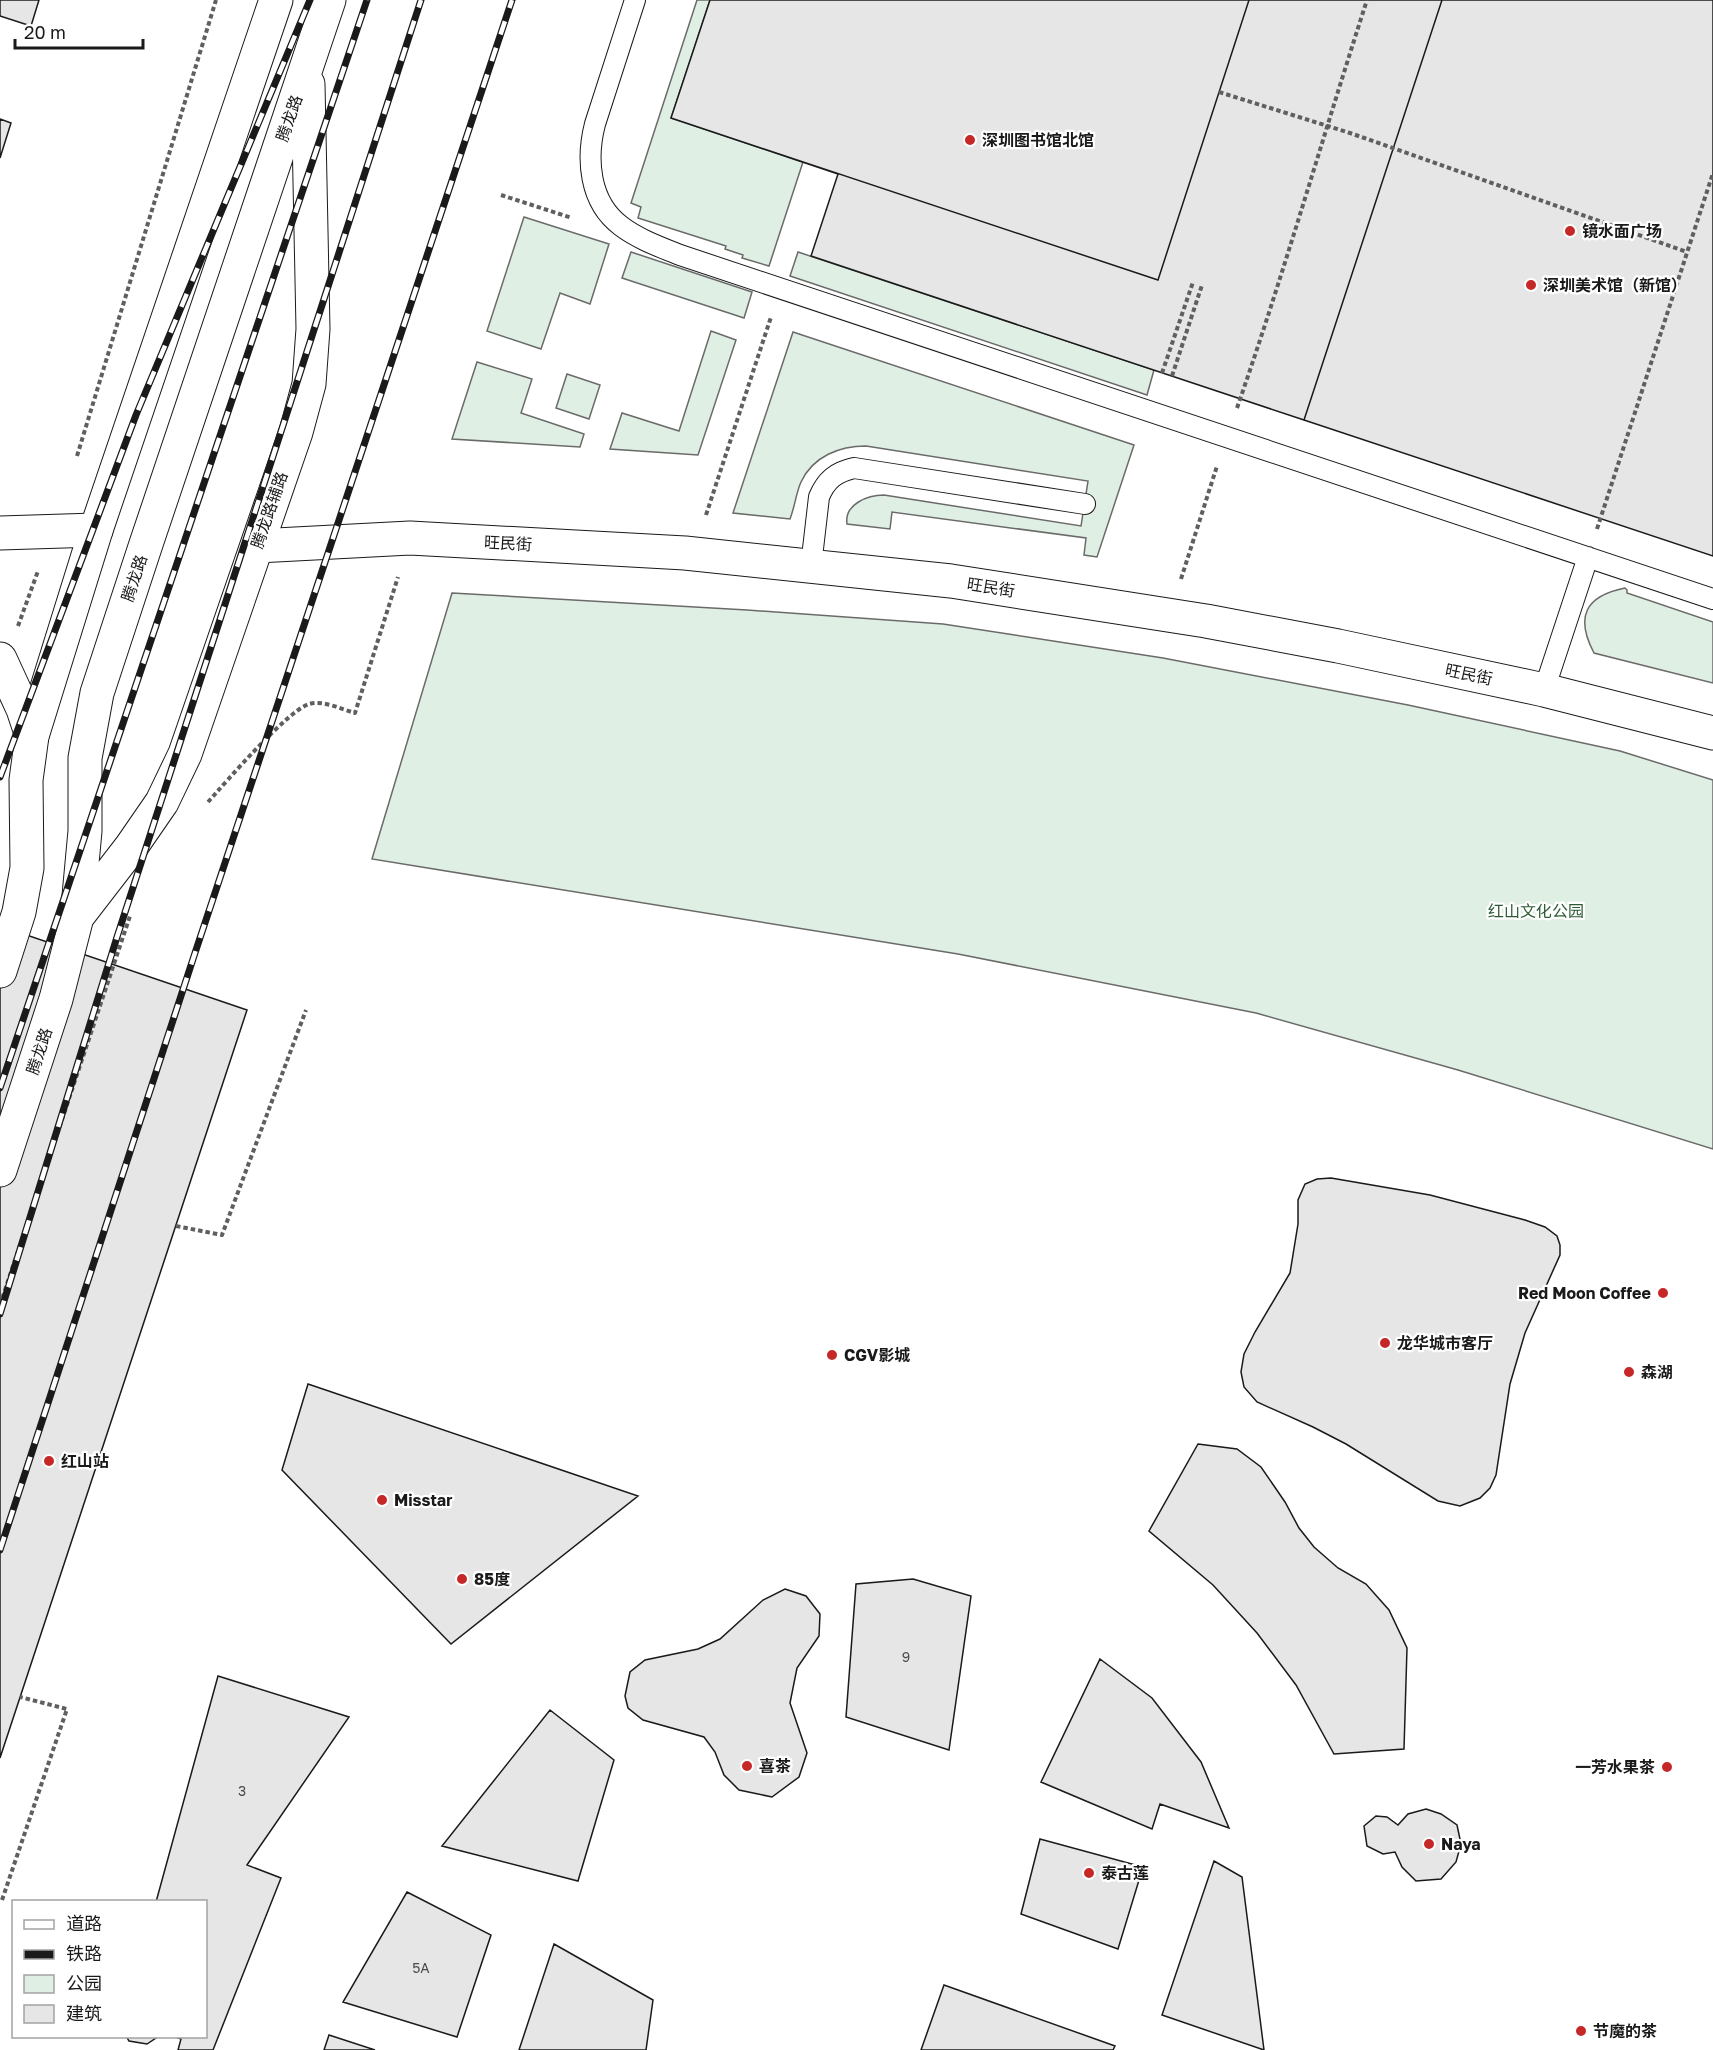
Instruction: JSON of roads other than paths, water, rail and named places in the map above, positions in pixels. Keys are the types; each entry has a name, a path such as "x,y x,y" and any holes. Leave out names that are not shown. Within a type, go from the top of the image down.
{"street":[{"path":"0,971 20,912 27,868 26,780 32,736 96,530 276,0"},
{"name":"腾龙路","path":"0,1170 56,999 77,917 85,831 85,758 98,693 329,0"},
{"name":"腾龙路辅路","path":"77,917 131,847 162,802 185,754 296,432 309,384 314,329 308,62"},
{"path":"0,533 96,530"},
{"name":"旺民街","path":"257,546 410,538 685,553 951,580 1206,621 1544,690 1713,733"},
{"path":"8,646 32,736"}],"lane":[{"path":"635,0 590,145 589,167 596,191 607,212 620,225 656,245 780,288 1713,599"},
{"path":"811,566 822,489 834,475 854,468 1084,504"},
{"path":"1544,690 1588,557"}],"railway":[{"path":"0,777 136,415 310,0"},
{"path":"0,1088 367,0"},
{"path":"0,1314 117,937 421,0"},
{"path":"0,1550 194,956 512,0"}],"place":[{"name":"深圳图书馆北馆","path":"970,140"},
{"name":"镜水面广场","path":"1570,231"},
{"name":"深圳美术馆（新馆）","path":"1531,285"},
{"name":"Red Moon Coffee","path":"1663,1293"},
{"name":"龙华城市客厅","path":"1385,1343"},
{"name":"CGV影城","path":"832,1355"},
{"name":"森湖","path":"1629,1372"},
{"name":"红山站","path":"49,1461"},
{"name":"Misstar","path":"382,1500"},
{"name":"85度","path":"462,1579"},
{"name":"喜茶","path":"747,1766"},
{"name":"一芳水果茶","path":"1667,1767"},
{"name":"Naya","path":"1429,1844"},
{"name":"泰古莲","path":"1089,1873"},
{"name":"节魔的茶","path":"1581,2031"}],"park label":[{"name":"红山文化公园","path":"1536,911"}]}
